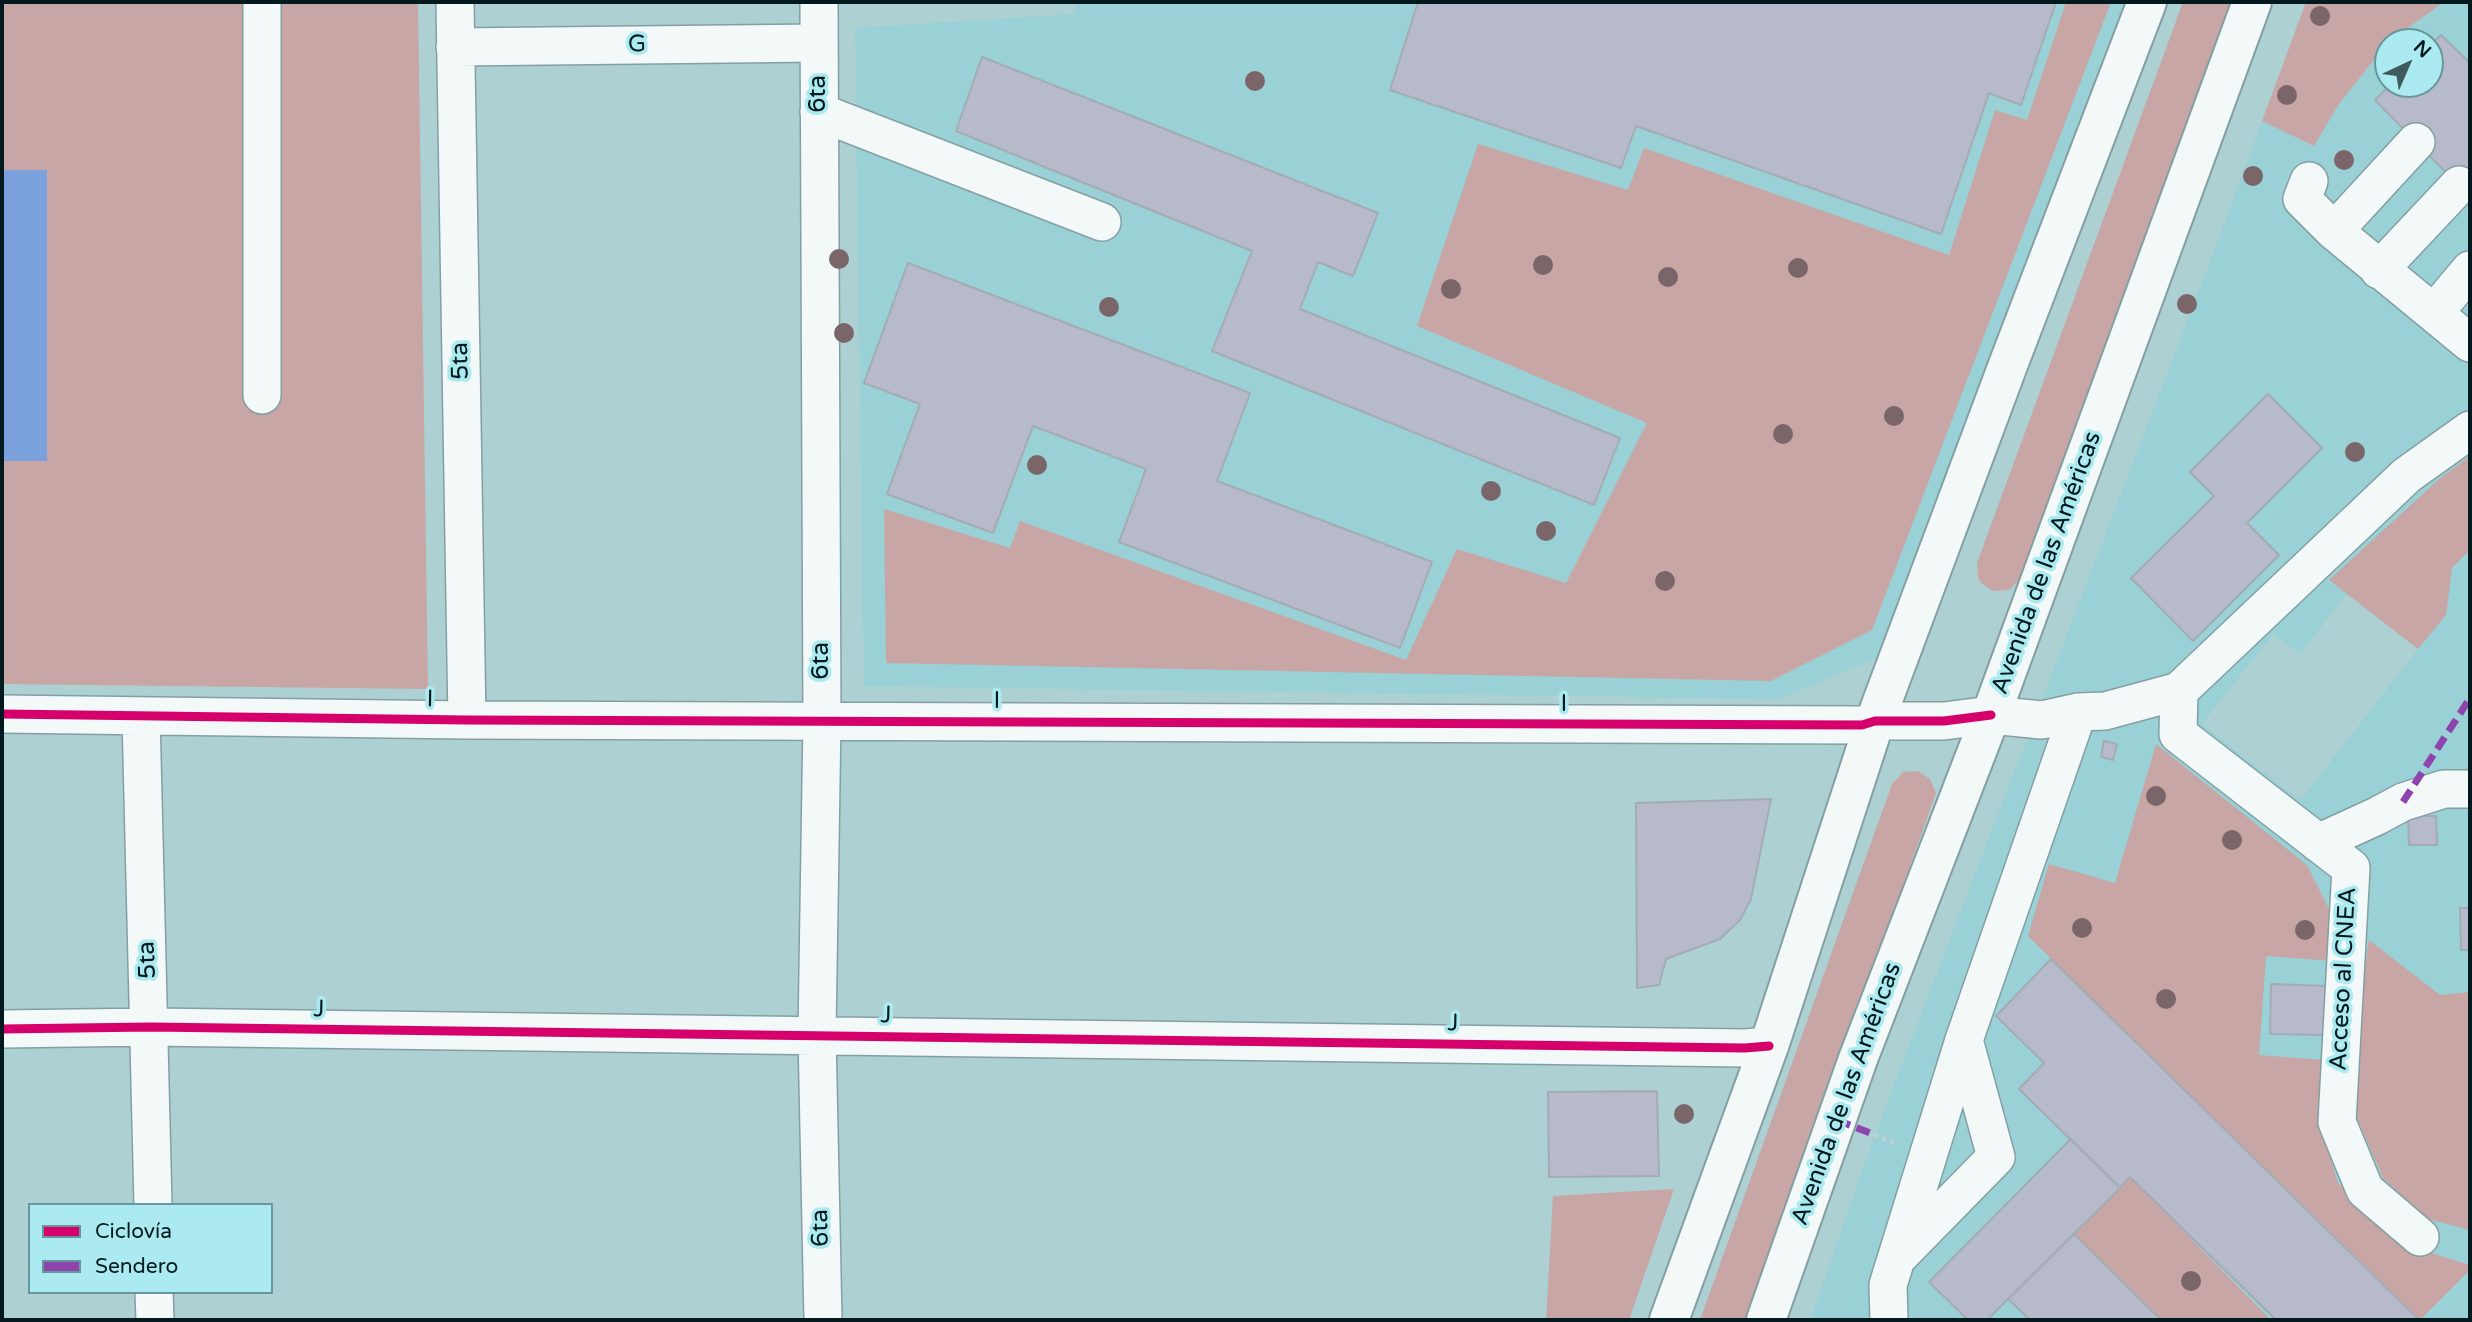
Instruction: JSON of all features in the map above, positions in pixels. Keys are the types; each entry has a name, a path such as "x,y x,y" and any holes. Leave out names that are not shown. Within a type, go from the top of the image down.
{"main road":[{"path":"1669,1320 1769,1046 1875,722 2147,2"},
{"name":"Avenida de las Américas","path":"1766,1320 1858,1059 1991,715 2252,2"}],"street":[{"path":"262,2 262,395"},
{"name":"5ta","path":"455,2 467,720"},
{"name":"6ta","path":"819,2 822,720 817,1034 823,1320"},
{"name":"G","path":"455,47 819,43"},
{"path":"819,112 1102,222"},
{"path":"2334,231 2416,142"},
{"path":"2309,181 2302,199 2379,270 2470,343"},
{"path":"2379,270 2459,186"},
{"path":"2434,313 2470,270"},
{"path":"2179,691 2407,475 2470,430"},
{"name":"I","path":"2,714 467,720 1862,725 1875,722 1944,721 1991,715 2042,720 2078,712 2105,710 2179,691"},
{"name":"Acceso al CNEA","path":"2179,691 2178,734 2351,868 2337,1122 2365,1190 2420,1237"},
{"path":"1889,1320 1888,1285 1964,1040 2078,712"},
{"name":"5ta","path":"141,716 153,1203"},
{"path":"2318,843 2403,802 2444,789 2470,789"},
{"name":"J","path":"2,1029 149,1027 1745,1048 1769,1046"},
{"path":"1897,1258 1996,1157 1964,1040"},
{"path":"154,1294 155,1320"}],"shaded area":[{"path":"2,2 418,2 428,689 2,684"},
{"path":"1076,2 2136,2 1888,653 1779,699 864,686 855,28 1075,14"},
{"path":"2066,2 2111,2 1872,630 1771,681 886,663 884,509 1010,548 1020,521 1406,660 1457,549 1566,583 1647,423 1417,326 1478,144 1628,190 1644,148 1949,255 1995,110 2027,120"},
{"path":"2183,2 2231,2 2020,579 2009,590 1993,591 1981,583 1977,563"},
{"path":"2306,2 2470,2 2470,1320 1810,1320 1875,1135 2213,254","holes":["2347,594 2418,649 2300,801 2202,724 2273,634 2300,654"]},
{"path":"2306,2 2444,2 2408,28 2374,28 2374,60 2339,104 2314,146 2262,121"},
{"path":"2470,456 2470,550 2452,568 2446,615 2418,649 2329,580 2438,480"},
{"path":"2156,744 2307,865 2334,919 2332,961 2266,956 2259,1055 2323,1060 2320,1123 2338,1183 2405,1245 2470,1265 2470,1270 2420,1320 2028,936 2049,864 2115,883"},
{"path":"1918,771 1930,779 1936,793 1748,1320 1700,1320 1892,784 1903,772"},
{"path":"2369,940 2440,995 2470,992 2470,1230 2428,1219 2383,1178 2357,1118 2355,1038"},
{"path":"2130,1177 2271,1320 2161,1320 2074,1234"},
{"path":"1674,1189 1629,1320 1546,1320 1553,1196"}],"water":[{"path":"2,170 47,170 47,461 2,461"}],"building":[{"path":"1418,2 2056,2 2021,105 1989,93 1941,234 1636,126 1621,168 1390,90"},
{"path":"2444,38 2470,63 2470,197 2375,100 2444,98"},
{"path":"982,57 1378,213 1353,276 1318,262 1300,309 1620,438 1594,505 1212,351 1252,251 956,131"},
{"path":"908,263 1250,393 1217,481 1432,562 1400,648 1119,542 1146,469 1033,426 993,533 887,494 920,404 864,383"},
{"path":"2268,394 2322,448 2247,523 2279,555 2193,641 2131,578 2214,496 2190,472"},
{"path":"2104,741 2117,744 2113,760 2101,757"},
{"path":"1771,799 1751,899 1740,920 1720,939 1666,959 1659,985 1637,988 1636,803"},
{"path":"2408,816 2436,816 2437,845 2409,845"},
{"path":"2460,908 2470,908 2470,950 2461,950"},
{"path":"2051,959 2419,1320 2276,1320 2130,1177 2120,1188 2019,1089 2044,1063 1996,1016"},
{"path":"2271,984 2327,986 2326,1035 2270,1034"},
{"path":"1657,1091 1659,1176 1549,1177 1548,1092"},
{"path":"2071,1139 2120,1188 1987,1320 1968,1320 1929,1282"},
{"path":"2074,1234 2161,1320 2030,1320 2008,1299"}],"marked path":[{"path":"2403,802 2470,698"},
{"path":"1837,1120 1875,1135"}],"cycle path":[{"path":"2,714 467,720 1862,725 1875,721 1944,721 1991,715"},
{"path":"2,1029 150,1027 1745,1048 1769,1046"}]}
